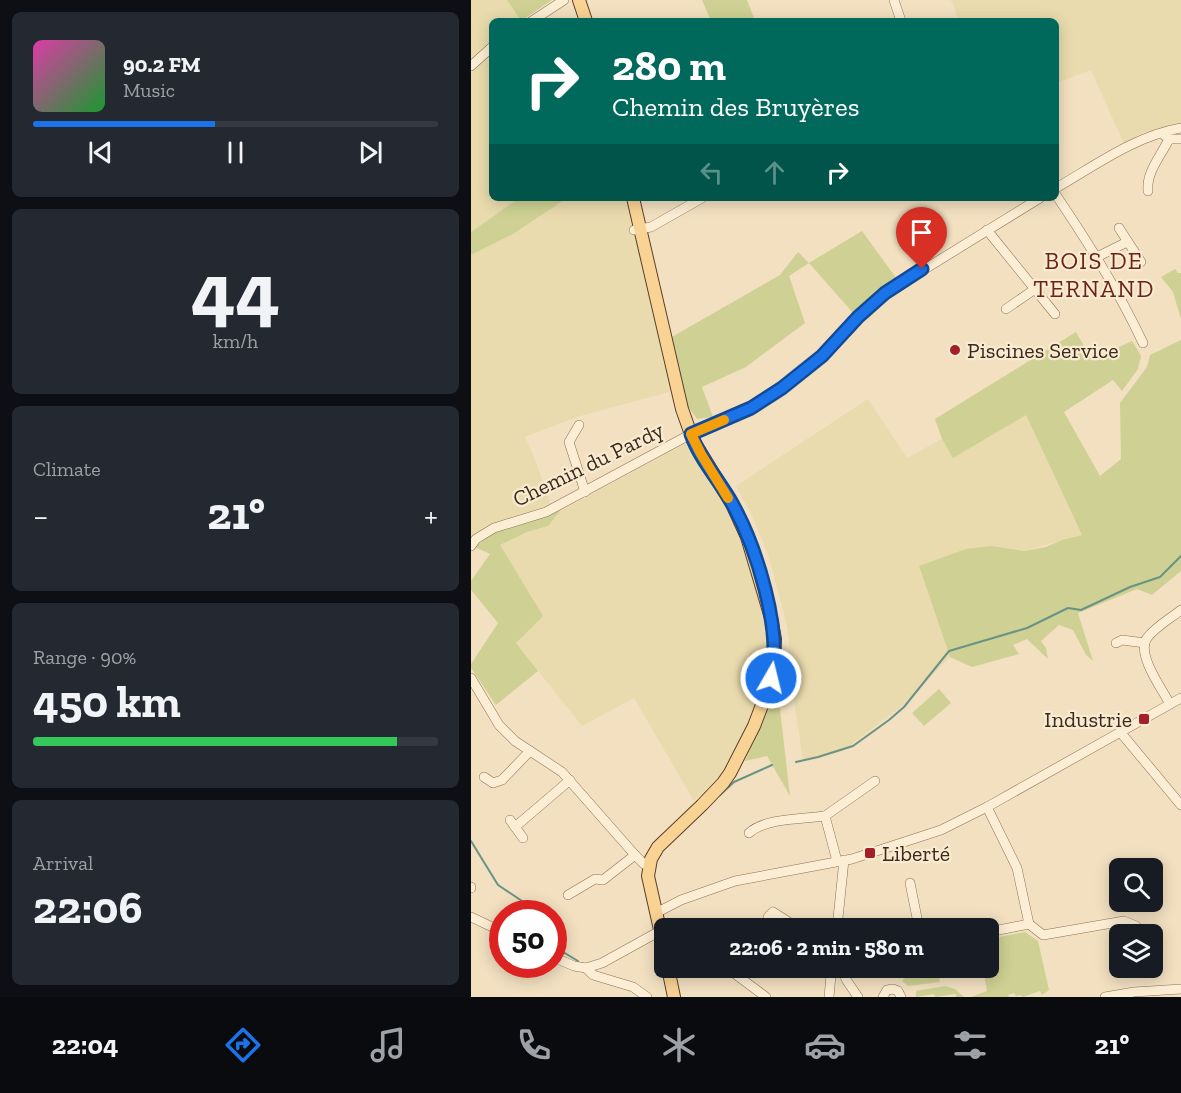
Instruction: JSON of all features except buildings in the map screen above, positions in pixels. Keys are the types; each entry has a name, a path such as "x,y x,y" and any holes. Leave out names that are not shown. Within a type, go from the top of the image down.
{"main road":[{"path":"579,0 585,18"},
{"path":"588,0 592,18"},
{"path":"628,201 638,230 682,409 701,454 732,504 747,537 764,591 774,639 774,661 761,710 739,757 716,791 652,855 648,876 657,918"},
{"path":"633,201 638,230"},
{"path":"669,978 673,997"}],"street":[{"path":"537,18 564,0"},
{"path":"894,0 900,18"},
{"path":"471,66 489,50"},
{"path":"1059,186 1139,141 1181,128"},
{"path":"1160,133 1169,139 1181,139"},
{"path":"1148,191 1147,182 1169,139"},
{"path":"1059,199 1098,257 1143,343"},
{"path":"638,230 651,227 697,201"},
{"name":"Chemin du Pardy","path":"471,546 476,539 494,528 546,512 691,434 751,408 782,388 822,356 858,317 885,293 1035,201"},
{"path":"1119,228 1141,262"},
{"path":"987,230 1055,314"},
{"path":"1098,257 1127,242"},
{"path":"1006,309 1035,289"},
{"path":"579,424 569,442 585,492"},
{"path":"1170,704 1146,658 1145,643 1149,636 1181,610"},
{"path":"1116,644 1122,640 1145,643"},
{"path":"472,682 499,725 515,741 563,772 643,864 649,866"},
{"path":"656,913 681,900 735,881 841,861 941,830 987,807 1181,698"},
{"path":"1121,733 1181,805"},
{"path":"484,777 493,783 503,780 530,751"},
{"path":"523,838 513,824 570,780"},
{"path":"749,832 755,826 773,822 825,816 875,781"},
{"path":"987,807 1017,868 1029,924 1043,935 1124,921 1131,924"},
{"path":"825,816 841,861 838,918"},
{"path":"568,895 595,879 603,880 635,855"},
{"path":"910,883 917,918"},
{"path":"768,917 773,912 784,918"},
{"path":"471,917 489,925"},
{"path":"999,930 1029,924"},
{"path":"567,963 586,968 602,963 654,934"},
{"path":"586,968 593,975 633,987 647,997"},
{"path":"740,978 766,997"},
{"path":"829,997 831,978"},
{"path":"845,978 858,997"},
{"path":"883,997 885,992 893,988 901,997"},
{"path":"1105,997 1134,992 1181,989"}],"shaded area":[{"path":"471,0 507,0 519,18 489,18 489,45 471,61"},
{"path":"951,0 1181,0 1181,124 1142,133 1124,144 1091,70 1059,82 1059,18 958,18"},
{"path":"489,56 489,201 515,201 471,232 471,73"},
{"path":"562,201 626,201 673,391 580,416 525,437 551,505 510,519 471,539 471,255 513,234"},
{"path":"868,399 907,458 942,439 953,457 1026,414 1082,535 1024,551 992,546 919,566 950,657 902,706 843,751 803,760 788,660 789,638 785,617 767,552 736,486"},
{"path":"690,441 722,496 745,549 762,605 768,645 767,668 750,726 720,775 694,801 634,698 582,726 516,643 500,545 527,532 548,526 561,510"}],"green space":[{"path":"507,0 552,0 525,18 519,18"},
{"path":"702,0 747,0 754,18 710,18"},
{"path":"515,201 562,201 513,234 471,255 471,232"},
{"path":"862,231 897,279 879,291 854,314 809,263"},
{"path":"798,252 809,263 789,276 805,323 746,367 702,387 713,417 697,419 687,405 670,338 780,275"},
{"path":"1175,269 1181,273 1181,319 1173,292 1161,277"},
{"path":"1076,332 1092,360 1132,341 1141,356 1138,369 1122,391 1113,380 1064,412 1100,476 1121,459 1120,403 1147,367 1150,355 1181,340 1181,571 1152,595 1137,589 1078,613 1093,661 1086,655 1073,630 1059,625 1041,641 1046,648 1048,659 1027,639 1013,645 1019,654 972,667 950,657 919,566 966,549 992,546 1024,551 1046,547 1082,535 1026,415 953,458 942,439 935,419"},
{"path":"561,510 548,526 527,532 500,545 543,616 516,643 538,671 496,705 471,668 471,664 498,623 471,590 471,581 490,554 475,547 497,530 536,520"},
{"path":"777,683 790,796 767,756 745,761"},
{"path":"939,689 951,703 924,726 912,713"},
{"path":"1025,932 1038,941 1049,990 1042,995 1040,991 1023,997 1016,996 1014,993 1008,995 1009,997 971,997 987,991 985,978 999,978 999,937"},
{"path":"905,978 939,978 940,982 908,986 902,981"},
{"path":"945,986 955,989 964,997 956,997 956,994 935,997 934,994 916,997 916,991"}],"waterway":[{"path":"796,762 853,746 889,720 904,707 949,651 1027,628 1068,608 1081,610 1130,587 1160,577 1181,556"},
{"path":"720,795 734,782 772,765"},
{"path":"471,841 498,885 520,900"},
{"path":"567,954 578,961"}],"slow traffic":[{"path":"724,420 691,434 728,498"}],"place":[{"name":"Piscines Service","path":"955,350"},
{"name":"Industrie","path":"1144,719"},
{"name":"Liberté","path":"870,853"}],"district":[{"name":"BOIS DE TERNAND","path":"1094,275"}],"route":[{"path":"771,678 774,661 774,630 755,558 732,504 693,441 691,434 751,408 782,388 822,356 858,317 885,293 922,269"}]}
